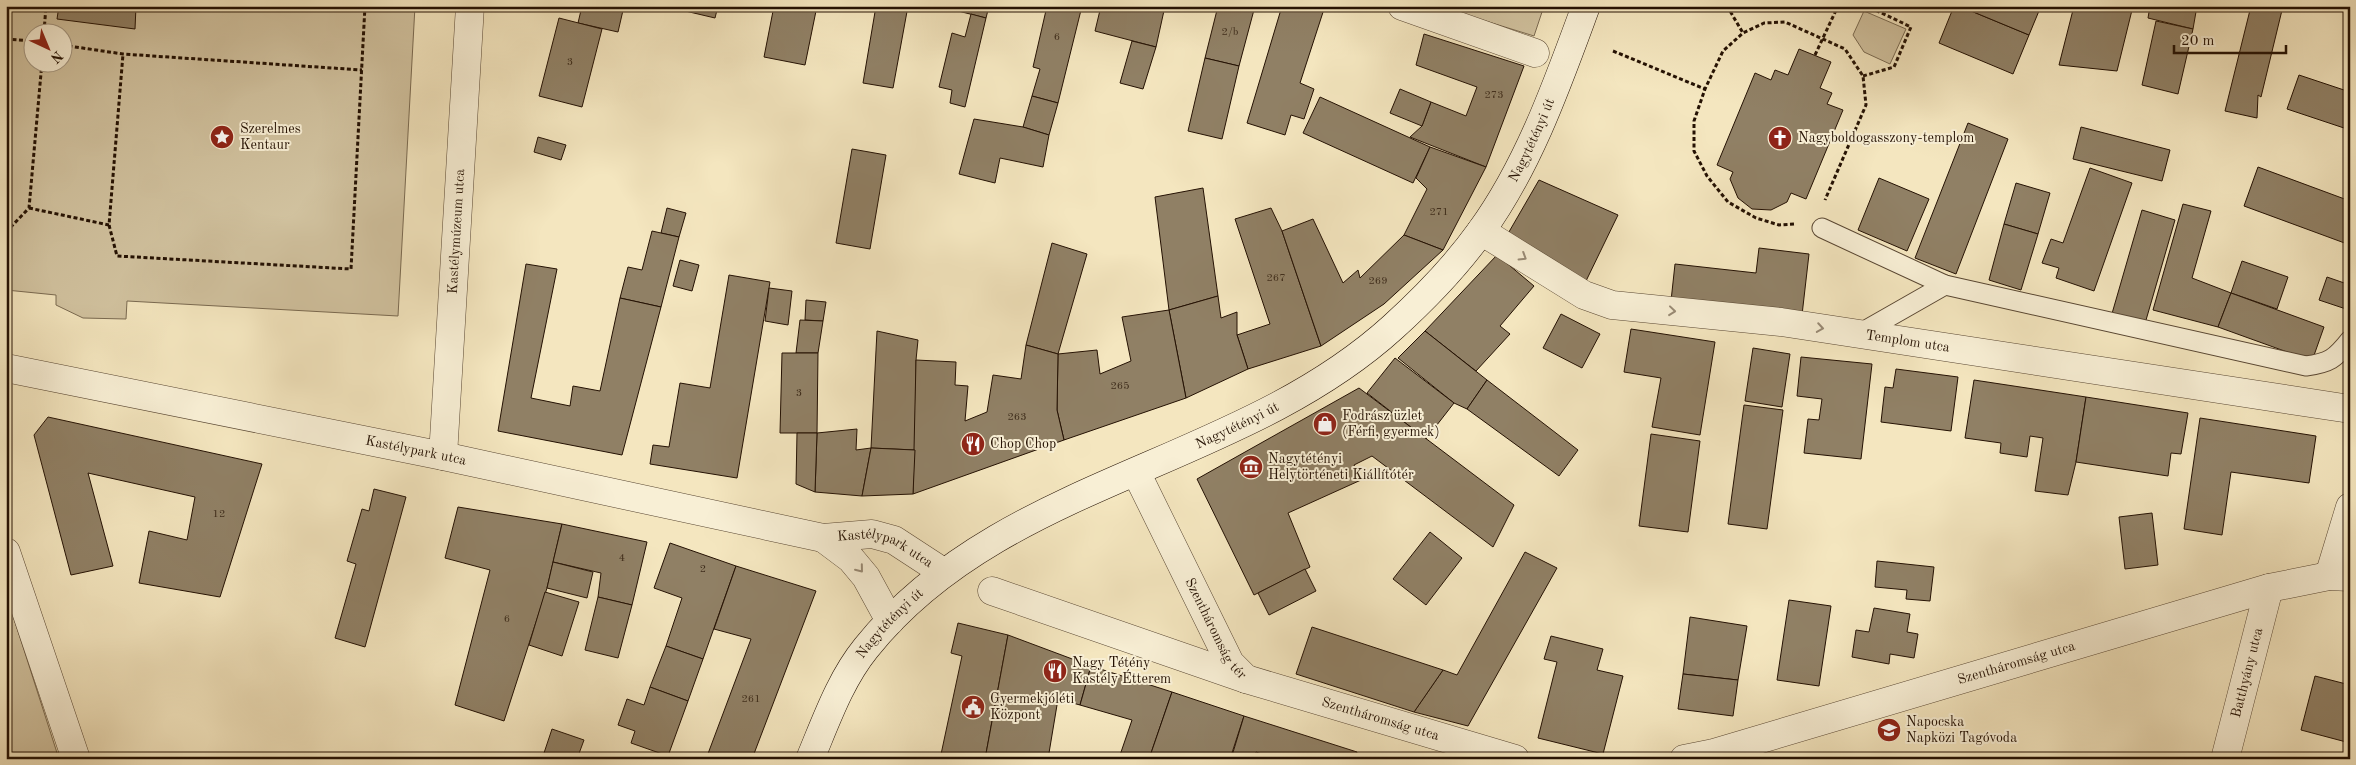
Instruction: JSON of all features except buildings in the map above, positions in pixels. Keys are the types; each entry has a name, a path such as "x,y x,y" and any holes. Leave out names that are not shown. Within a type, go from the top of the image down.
{"street":[{"name":"Kastélymúzeum utca","path":"443,456 470,6"},
{"path":"1402,6 1535,53"},
{"name":"Nagytétényi út","path":"810,759 841,687 864,650 917,593 943,572 1012,529 1277,407 1330,375 1391,328 1442,279 1482,231 1513,181 1586,6"},
{"name":"Templom utca","path":"1482,231 1584,295 1612,305 1781,322 2350,409"},
{"name":"Kastélypark utca","path":"6,368 443,456 823,538 872,534 894,540 943,572"},
{"name":"Szentháromság tér","path":"1136,472 1230,663 1246,679"},
{"path":"2339,577 2350,507"},
{"name":"Kastélypark utca","path":"823,538 851,559 866,577 890,620"},
{"path":"6,552 76,759"},
{"name":"Szentháromság utca","path":"1684,759 1714,753 2269,588 2339,577"},
{"name":"Batthyány utca","path":"2225,759 2269,588"},
{"name":"Szentháromság tér","path":"992,591 1246,679"},
{"name":"Szentháromság utca","path":"1246,679 1515,759"}],"lane":[{"path":"1822,228 1945,285 2306,366 2326,364 2350,340"},
{"path":"1858,334 1945,285"}],"path":[{"path":"45,22 46,6"},
{"path":"123,54 109,225 117,256 350,269 365,6"},
{"path":"1727,6 1743,33"},
{"path":"1815,56 1838,6"},
{"path":"1863,76 1894,67 1911,27 1867,6"},
{"path":"1802,224 1822,209 1866,105 1863,76 1845,49 1823,37 1785,22 1764,23 1743,33 1723,51 1705,89 1694,121 1694,151 1707,176 1728,202 1756,218 1779,225 1802,224 1822,228"},
{"path":"6,39 22,40"},
{"path":"72,46 123,54 362,70"},
{"path":"1613,51 1705,89"},
{"path":"6,232 29,208 41,72"},
{"path":"29,208 109,225"}],"shaded area":[{"path":"6,6 415,6 398,316 127,301 126,319 83,318 56,305 56,295 6,290"},
{"path":"1437,6 1544,6 1534,36"},
{"path":"1864,11 1906,29 1890,64 1864,52 1853,35"},
{"path":"6,594 59,759 6,759"}],"place":[{"name":"Szerelmes Kentaur","path":"222,137"},
{"name":"Nagyboldogasszony-templom","path":"1780,138"},
{"name":"Fodrász üzlet (Férfi, gyermek)","path":"1325,424"},
{"name":"Chop Chop","path":"973,444"},
{"name":"Nagytétényi Helytörténeti Kiállítótér","path":"1251,467"},
{"name":"Nagy Tétény Kastély Étterem","path":"1055,671"},
{"name":"Gyermekjóléti Központ","path":"973,707"},
{"name":"Napocska Napközi Tagóvoda","path":"1889,730"}]}
